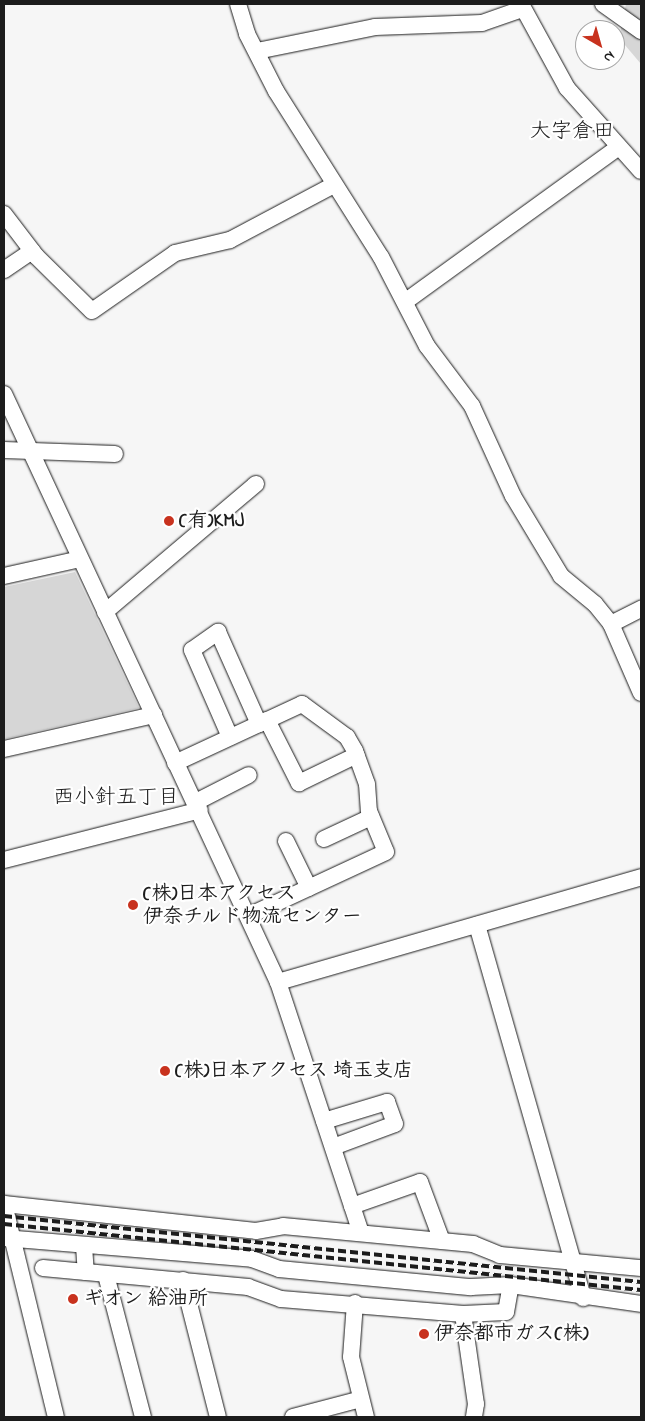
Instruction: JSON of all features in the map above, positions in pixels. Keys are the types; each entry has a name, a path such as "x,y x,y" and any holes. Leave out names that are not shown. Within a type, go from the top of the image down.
{"street":[{"path":"238,4 257,51 332,186 406,301 427,346 472,406 512,496 561,576 595,604 611,624 641,693"},
{"path":"603,4 641,31"},
{"path":"257,51 375,27 482,23 522,6 567,88 617,148 641,172"},
{"path":"406,301 617,148"},
{"path":"4,214 32,251 92,311 175,253 230,240 332,186"},
{"path":"4,270 32,251"},
{"path":"4,394 175,763 198,806 278,982 361,1234"},
{"path":"4,450 116,454"},
{"path":"104,612 256,484"},
{"path":"4,576 80,559"},
{"path":"611,624 641,609"},
{"path":"230,737 192,650 218,632 263,722 298,783 357,755"},
{"path":"175,763 302,704 347,737 357,755 367,784 371,817 386,852 248,916"},
{"path":"4,749 154,715"},
{"path":"4,860 198,806 249,775"},
{"path":"324,839 371,817"},
{"path":"286,841 309,888"},
{"path":"278,982 641,877"},
{"path":"477,925 583,1298"},
{"path":"324,1121 387,1102 395,1124 332,1147"},
{"path":"352,1206 420,1182 442,1241"},
{"path":"54,1417 8,1238 4,1204 256,1231 283,1226 473,1244 500,1255 573,1260 641,1268"},
{"path":"8,1238 252,1260 279,1269 471,1287 511,1285 583,1298 641,1304"},
{"path":"84,1246 86,1272"},
{"path":"43,1268 248,1287 281,1299 355,1303 463,1314 506,1312 511,1285"},
{"path":"106,1274 143,1417"},
{"path":"183,1280 218,1417"},
{"path":"355,1303 351,1357 366,1417"},
{"path":"463,1314 476,1404 474,1417"},
{"path":"293,1417 361,1400"}],"shaded area":[{"path":"626,4 641,4 641,64 625,45 625,20 623,20"},
{"path":"75,572 139,708 4,739 4,587"}],"railway":[{"path":"4,1216 641,1282"},
{"path":"4,1224 641,1290"}],"place":[{"name":"(有)KMJ","path":"169,521"},
{"name":"(株)日本アクセス 伊奈チルド物流センター","path":"133,905"},
{"name":"(株)日本アクセス 埼玉支店","path":"165,1071"},
{"name":"ギオン 給油所","path":"73,1299"},
{"name":"伊奈都市ガス(株)","path":"424,1334"}],"district":[{"name":"大字倉田","path":"572,132"},
{"name":"西小針五丁目","path":"116,798"}]}
